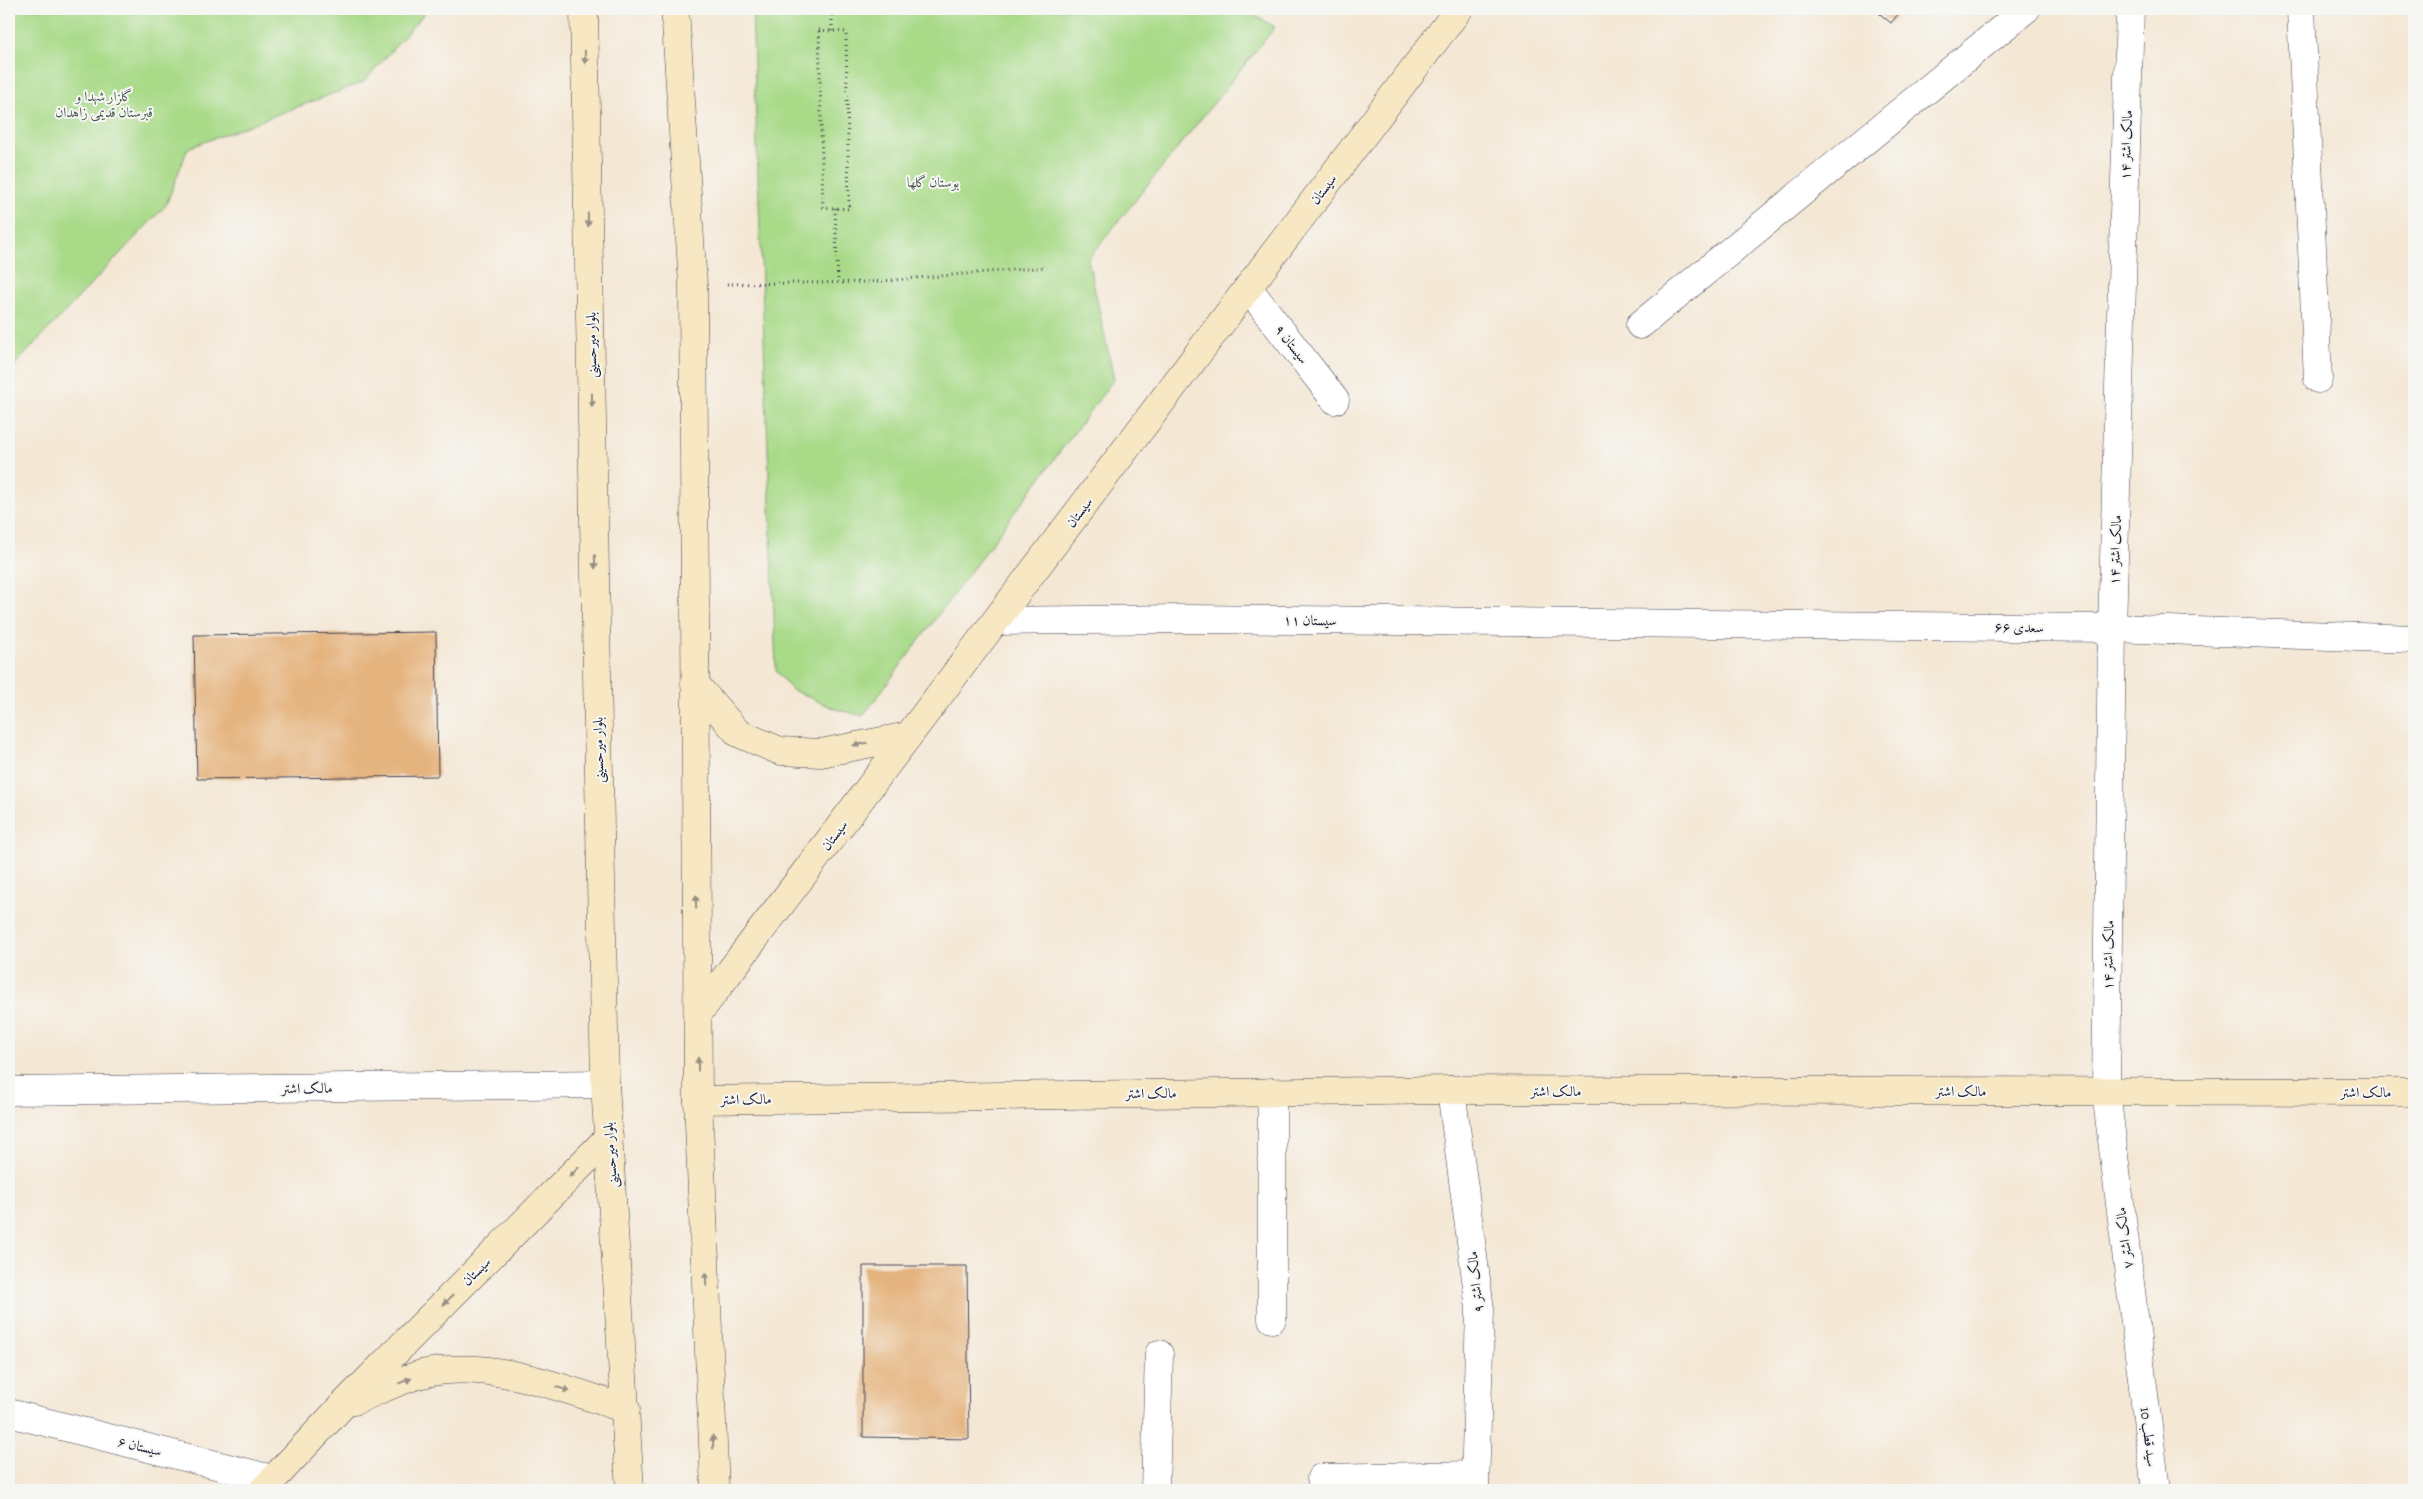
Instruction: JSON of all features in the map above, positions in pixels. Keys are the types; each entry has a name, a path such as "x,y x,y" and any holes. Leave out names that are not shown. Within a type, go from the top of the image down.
{"street":[{"name":"بلوار میرحسینی","path":"584,9 605,1084 630,1490"},
{"path":"675,9 693,285 698,1100 715,1490"},
{"name":"سیستان","path":"698,1015 1460,9"},
{"path":"1640,325 2026,9"},
{"name":"مالک اشتر ۱۴","path":"2106,1092 2112,628 2130,9"},
{"path":"2301,9 2318,379"},
{"name":"سیستان ۹","path":"1248,288 1336,400"},
{"name":"سیستان ۱۱","path":"996,621 1188,619 1623,623"},
{"name":"سعدی ۶۶","path":"1623,623 2112,628 2414,639"},
{"path":"694,684 738,733 780,751 821,753 908,736"},
{"name":"مالک اشتر","path":"9,1091 605,1084"},
{"name":"مالک اشتر","path":"698,1100 1450,1090 2414,1092"},
{"name":"مالک اشتر ۹","path":"1450,1090 1480,1309 1475,1482"},
{"path":"1272,1092 1272,1319"},
{"name":"مالک اشتر ۷","path":"2106,1092 2142,1384"},
{"name":"سیستان","path":"268,1485 343,1405 609,1137"},
{"path":"1155,1490 1159,1354"},
{"name":"سیستان","path":"343,1405 421,1374 473,1369 528,1378 626,1409"},
{"name":"سید قطب 10","path":"2142,1384 2156,1490"},
{"name":"سیستان ۶","path":"9,1413 268,1485"},
{"path":"1321,1478 1475,1482"}],"path":[{"path":"832,9 832,31"},
{"path":"820,30 846,32 849,209 835,208 823,207 820,30"},
{"path":"835,208 838,282"},
{"path":"693,285 838,282 963,275 1046,267"}],"green space":[{"name":"گلزار شهدا و قبرستان قدیمی زاهدان","path":"9,9 428,9 364,82 188,148 166,205 9,371"},
{"name":"بوستان گلها","path":"752,9 1243,9 1275,27 1088,259 1114,379 863,716 836,709 792,690 776,671"}],"building":[{"path":"1874,9 1902,9 1891,23"},
{"path":"436,632 438,776 197,779 194,635"},
{"path":"863,1266 967,1266 969,1439 863,1437"}]}
